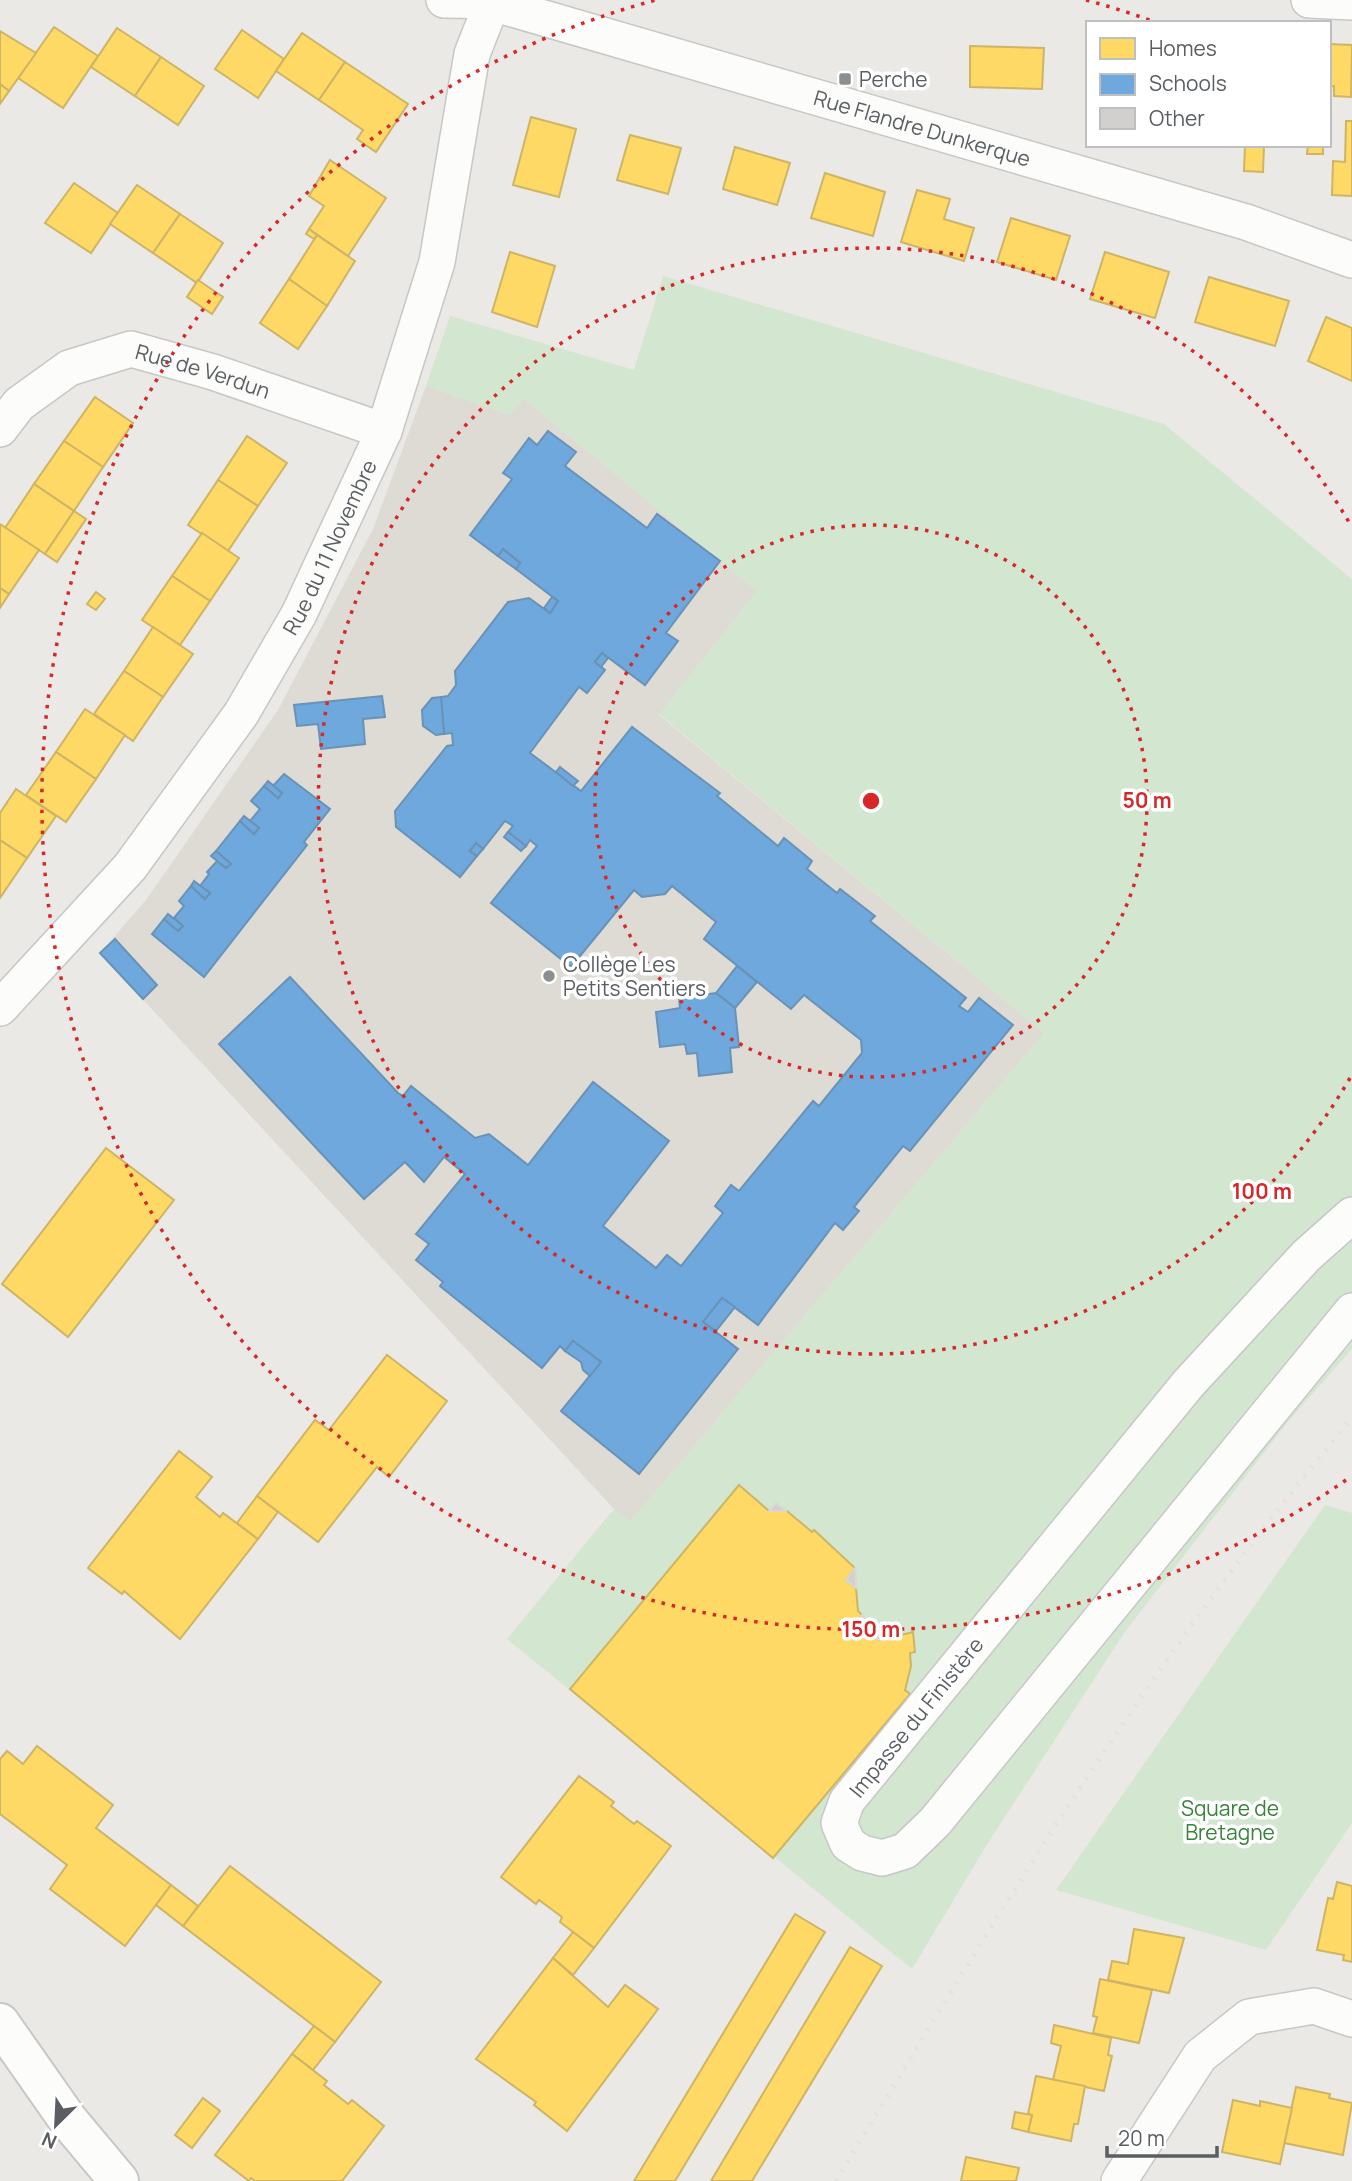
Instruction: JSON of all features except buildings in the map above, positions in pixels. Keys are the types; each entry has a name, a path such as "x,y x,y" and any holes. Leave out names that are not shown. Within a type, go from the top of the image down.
{"street":[{"path":"444,0 492,3 537,0"},
{"path":"1308,0 1352,2"},
{"name":"Rue Flandre Dunkerque","path":"492,3 1233,218 1352,260"},
{"name":"Rue du 11 Novembre","path":"0,1007 130,867 241,714 299,614 384,430 437,262 472,54 492,3"},
{"name":"Rue de Verdun","path":"0,429 19,404 69,368 131,349 213,372 384,430"},
{"name":"Impasse du Finistère","path":"1352,1215 1306,1256 1188,1384 847,1801 839,1823 848,1844 862,1853 882,1858 905,1851 935,1822 1352,1311"},
{"path":"1119,2181 1200,2056 1249,2017 1314,2006 1352,2019"},
{"path":"0,2023 68,2120 119,2181"}],"shaded area":[{"name":"Collège Les Petits Sentiers","path":"426,386 510,415 523,398 757,591 659,715 1044,1033 630,1522 614,1509 100,953 146,900 278,710 373,529"}],"green space":[{"path":"663,276 1164,424 1352,579 1352,1349 1290,1419 1124,1633 986,1846 912,1969 507,1639 614,1509 630,1522 1044,1033 659,714 757,591 524,399 510,415 426,386 450,316 634,370"},
{"name":"Square de Bretagne","path":"1325,1505 1352,1513 1352,1823 1266,1950 1056,1890"}],"railway":[{"path":"836,2181 1079,1789 1210,1600 1352,1418"}],"place":[{"name":"Perche","path":"845,79"},
{"name":"Collège Les Petits Sentiers","path":"549,976"}]}
